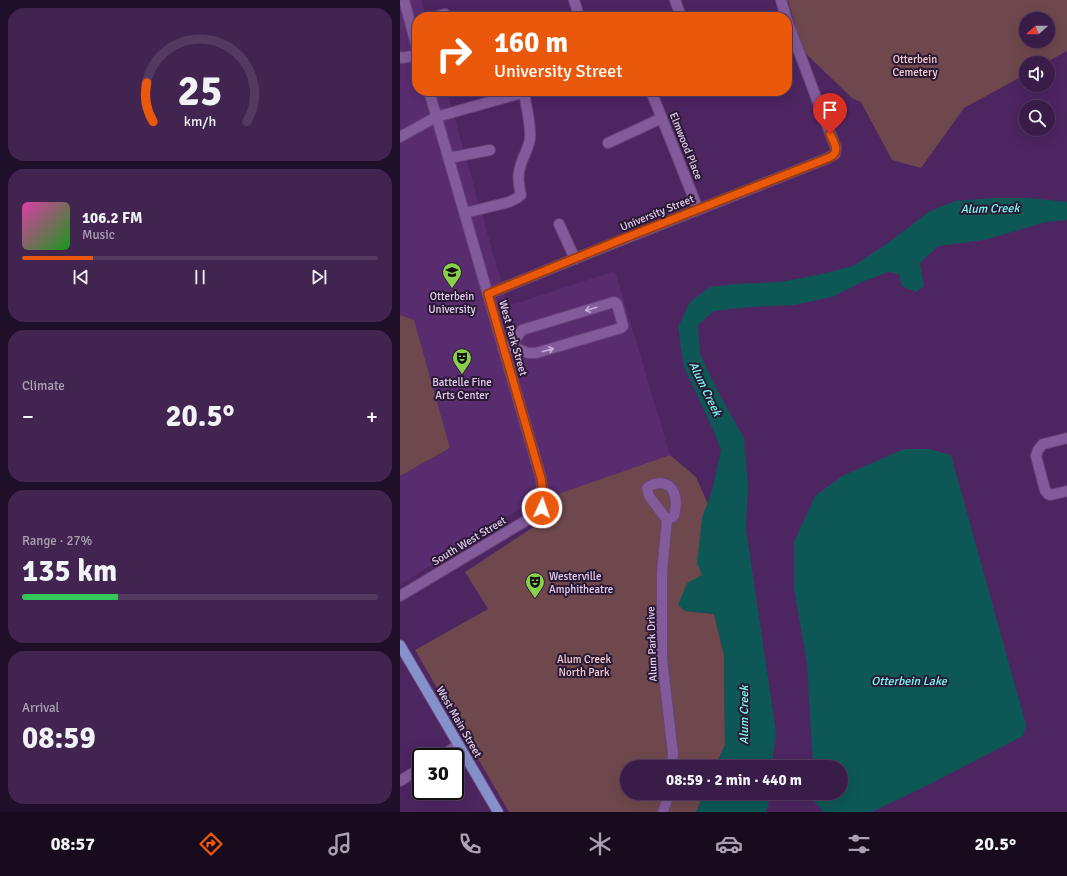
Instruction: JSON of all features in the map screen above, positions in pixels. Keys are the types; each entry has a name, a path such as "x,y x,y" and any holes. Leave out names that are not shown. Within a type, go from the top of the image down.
{"main road":[{"name":"West Main Street","path":"400,645 459,745 496,812"}],"street":[{"path":"404,0 412,18"},
{"path":"574,0 578,12"},
{"path":"676,0 680,12"},
{"path":"781,0 785,12"},
{"name":"University Street","path":"488,294 835,154 836,148 792,33"},
{"path":"400,57 412,57"},
{"name":"West Park Street","path":"430,96 488,294 507,347 541,478 544,500"},
{"path":"400,137 436,117 512,96"},
{"path":"465,213 509,202 521,195 518,178 530,139 527,96"},
{"name":"Elmwood Place","path":"653,96 698,209"},
{"path":"608,143 662,118"},
{"path":"449,158 490,150"},
{"path":"559,224 575,258"},
{"path":"614,302 617,304 624,326 622,328 536,353 528,353 507,347 522,330 614,302"},
{"path":"1067,438 1043,444 1038,450 1036,456 1045,490 1048,494 1050,495 1067,491"},
{"name":"South West Street","path":"400,596 527,520 542,508 544,500"},
{"name":"Alum Park Drive","path":"667,520 662,572 662,658 673,760"},
{"path":"454,748 459,745"},
{"path":"400,781 412,774"},
{"path":"663,812 667,800"}],"shaded area":[{"name":"Otterbein University","path":"409,0 421,0 425,12 412,12 412,96 448,96 508,306 615,271 670,455 524,506 400,585 400,476 450,448 414,320 400,315 400,4"}],"green space":[{"name":"Otterbein Cemetery","path":"788,0 1067,0 1067,51 1055,58 1055,56 1019,56 1019,78 964,108 921,168 892,160 861,102 852,98 802,50"},
{"path":"400,315 414,320 450,448 400,476"},
{"name":"Alum Creek North Park","path":"670,455 696,477 726,545 685,611 714,614 724,655 725,745 718,760 620,760 620,800 701,800 696,812 509,812 415,650 488,609 465,572 549,517 558,494"}],"water":[{"name":"Alum Creek","path":"993,198 1029,198 1067,202 1067,220 1046,222 984,240 938,246 920,263 924,286 916,292 902,286 899,274 888,272 862,282 832,297 794,305 750,307 714,311 698,325 700,354 717,390 744,438 748,486 746,529 776,732 773,760 718,760 725,745 724,655 714,614 685,611 678,605 687,583 702,575 697,563 702,518 712,490 721,450 684,367 678,327 690,302 710,287 735,284 780,282 853,266 885,245 930,211 955,201"},
{"name":"Otterbein Lake","path":"904,449 929,449 951,455 1026,725 1023,736 872,812 822,812 820,807 815,803 815,800 848,800 848,760 813,760 807,663 794,589 794,542 815,496 842,476"},
{"path":"701,800 769,800 766,812 696,812"}],"place":[{"name":"Otterbein University","path":"452,289"},
{"name":"Battelle Fine Arts Center","path":"462,375"},
{"name":"Westerville Amphitheatre","path":"535,599"}],"route":[{"path":"542,508 544,500 541,478 488,294 828,158 835,154 836,151 830,134"}]}
